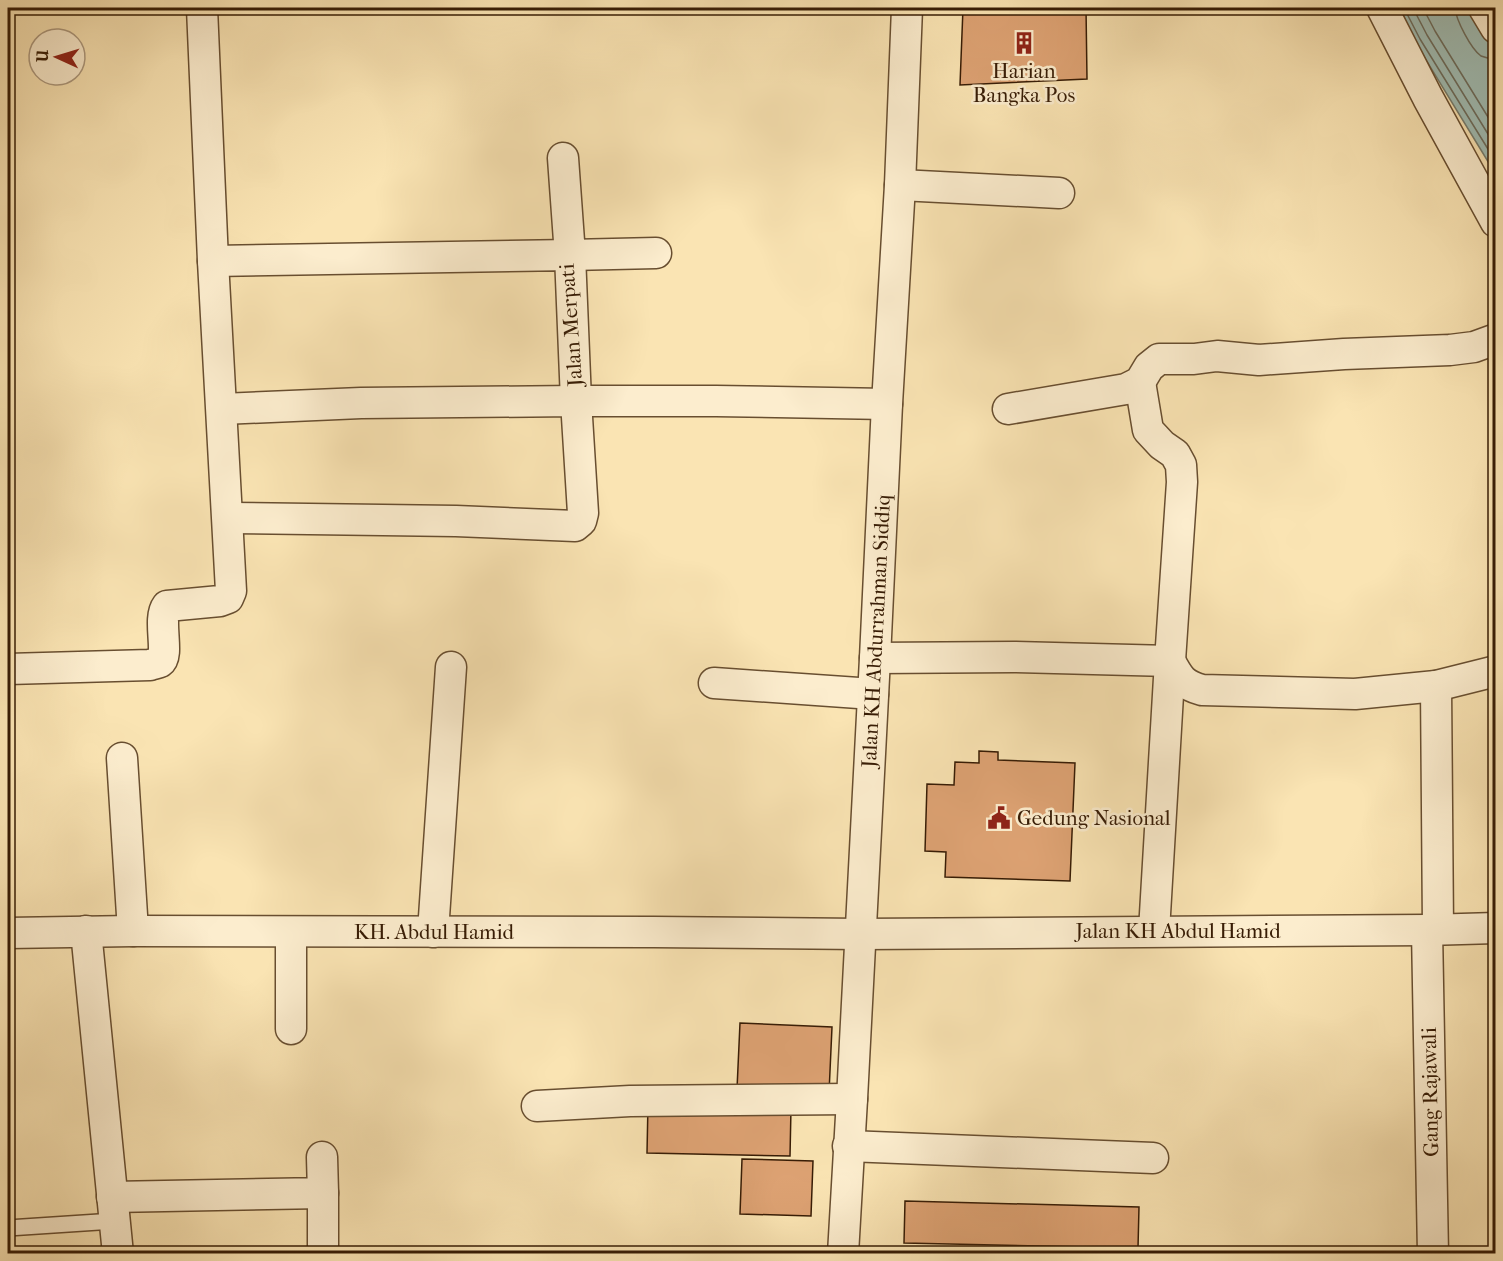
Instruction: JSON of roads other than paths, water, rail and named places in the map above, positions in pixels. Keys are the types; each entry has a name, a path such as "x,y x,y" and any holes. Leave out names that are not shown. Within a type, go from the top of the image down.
{"street":[{"path":"8,669 150,664 162,661 164,654 162,616 166,606 220,601 230,595 202,8"},
{"name":"Jalan KH Abdurrahman Siddiq","path":"843,1254 900,185 907,8"},
{"path":"1382,8 1496,222"},
{"path":"1484,8 1496,28"},
{"path":"563,158 570,255 656,253"},
{"path":"900,185 1059,193"},
{"name":"Jalan Merpati","path":"213,261 570,255 576,401 887,404"},
{"path":"1008,409 1126,390 1140,382 1149,367 1159,359 1194,359 1217,356 1259,360 1450,350 1474,347 1496,339"},
{"path":"1140,382 1149,430 1162,445 1175,454 1181,465 1182,482 1155,931"},
{"path":"222,409 361,403 576,401 583,513 581,521 575,526 456,521 228,518"},
{"path":"875,658 1014,657 1170,662"},
{"path":"1170,662 1182,681 1202,690 1355,694 1436,686 1496,671"},
{"path":"433,932 450,667"},
{"path":"714,683 873,694"},
{"name":"Gang Rajawali","path":"1433,1254 1432,929 1436,686"},
{"path":"122,758 133,931"},
{"name":"Jalan KH Abdul Hamid","path":"861,934 1496,928"},
{"path":"86,931 118,1254"},
{"name":"KH. Abdul Hamid","path":"8,933 133,931 861,934"},
{"path":"291,932 291,1029"},
{"path":"537,1106 630,1101 852,1100"},
{"path":"848,1146 1153,1158"},
{"path":"322,1157 323,1247"},
{"path":"113,1209 323,1193"}],"lane":[{"path":"8,1228 113,1209"}],"water":[{"path":"1397,8 1477,8 1495,41 1495,173 1415,42"}],"place":[{"name":"Harian Bangka Pos","path":"1024,43"},
{"name":"Gedung Nasional","path":"999,818"}]}
